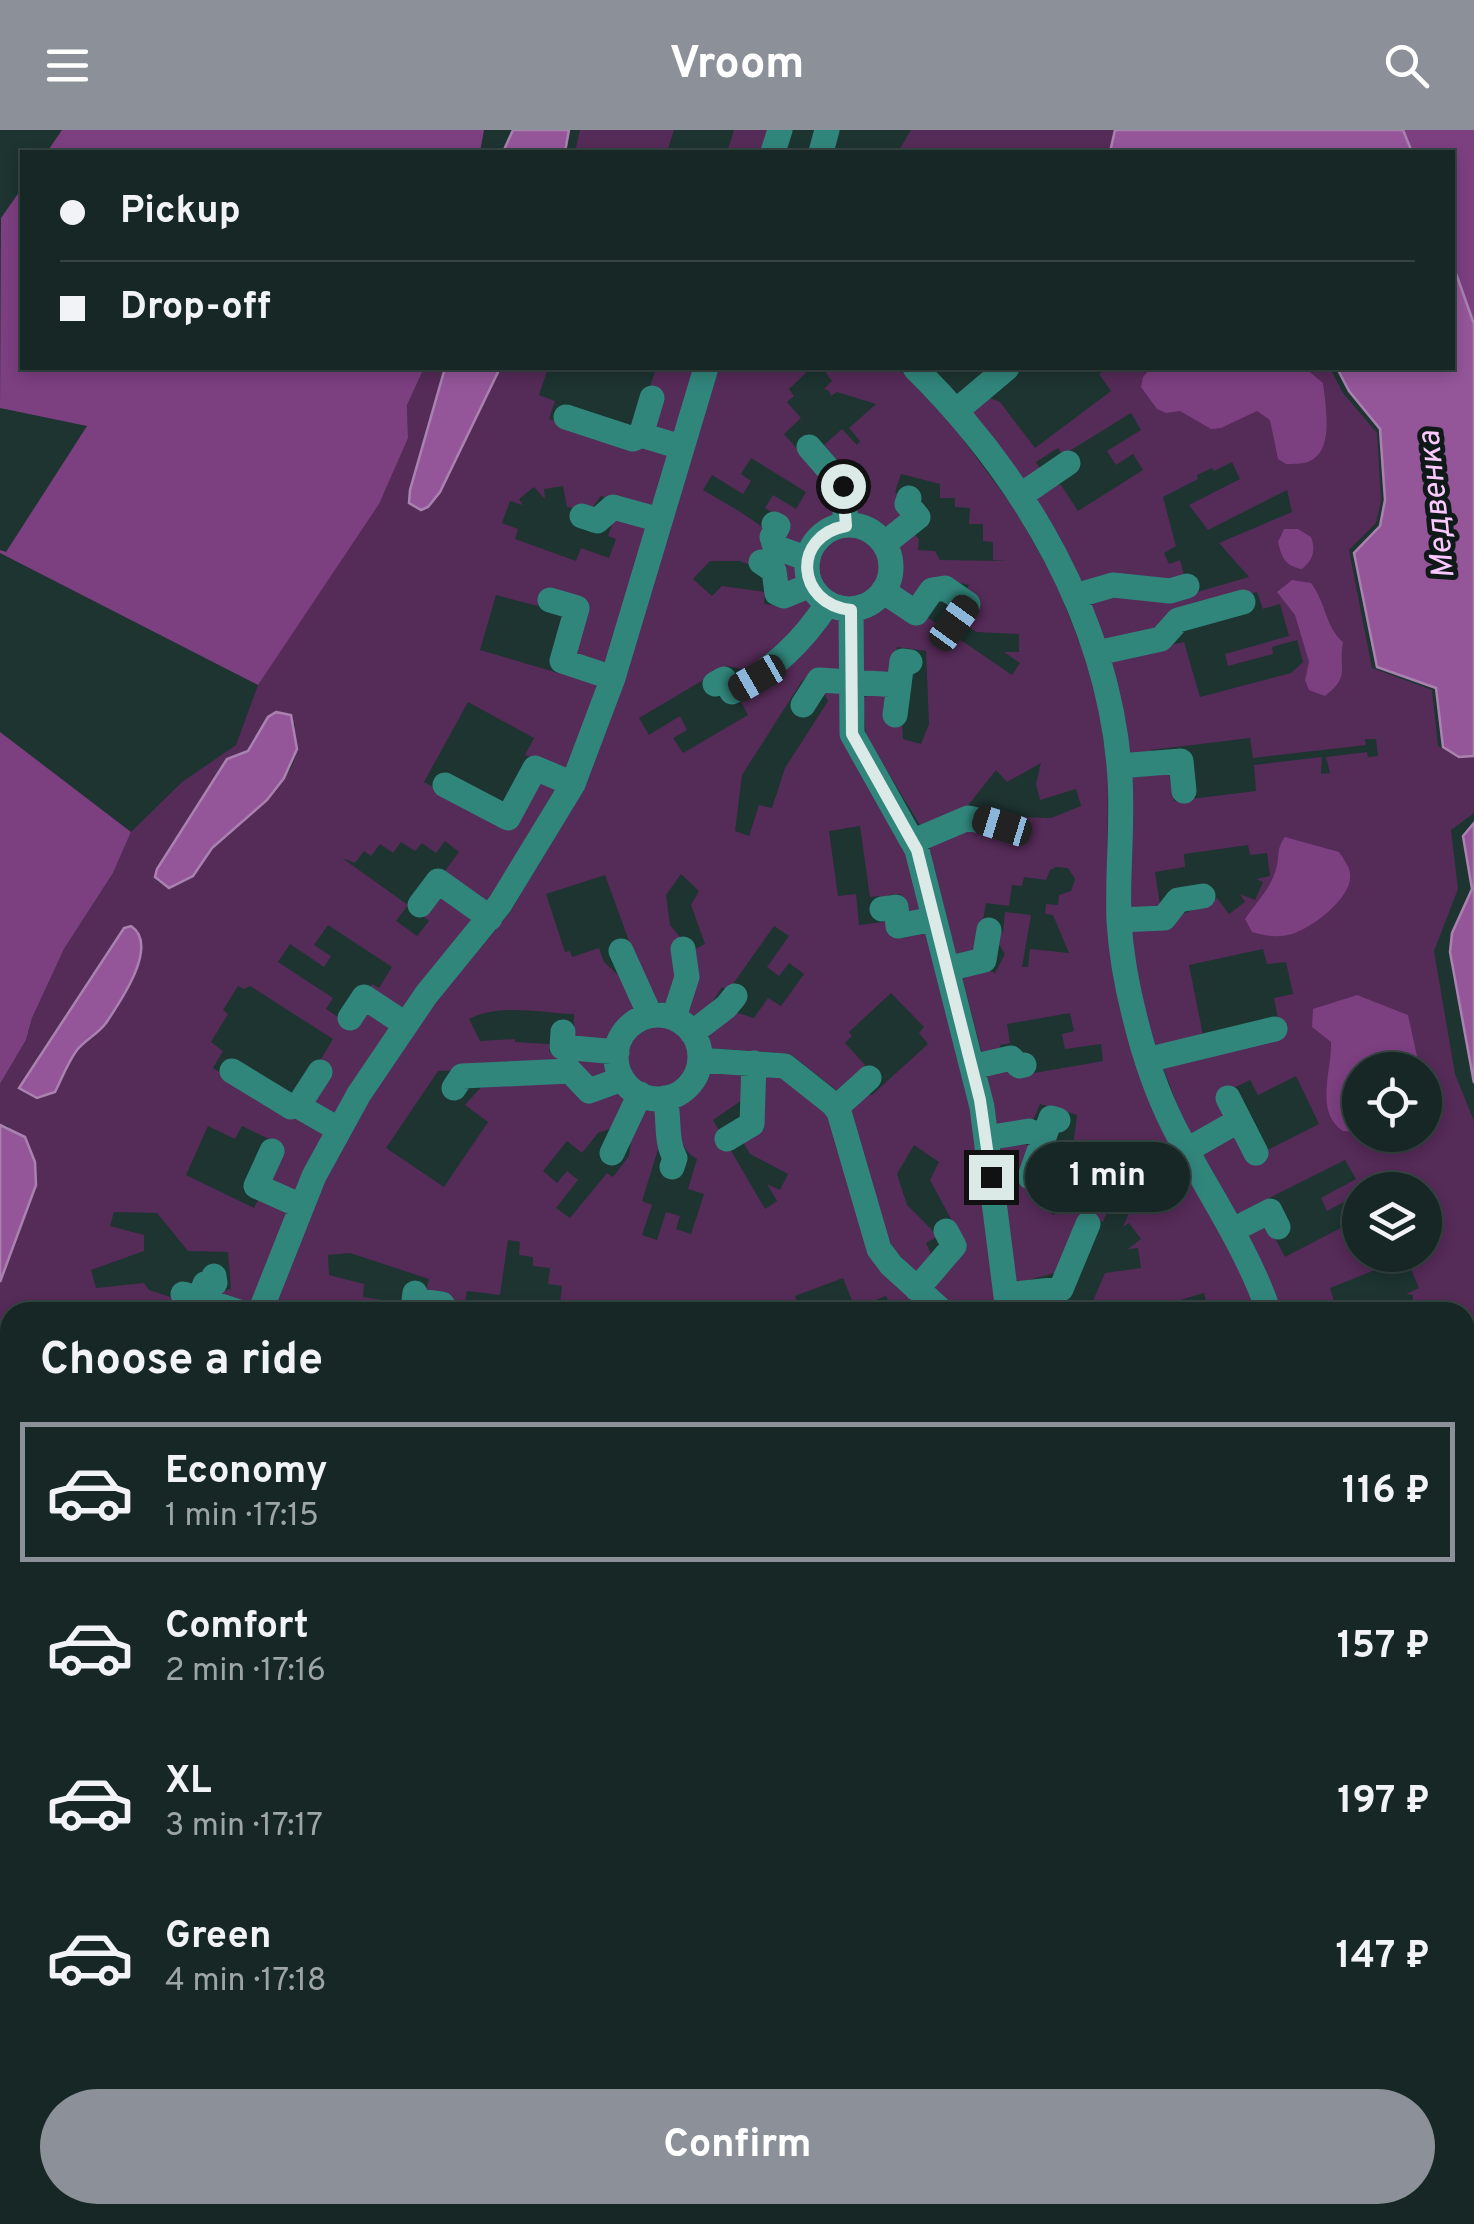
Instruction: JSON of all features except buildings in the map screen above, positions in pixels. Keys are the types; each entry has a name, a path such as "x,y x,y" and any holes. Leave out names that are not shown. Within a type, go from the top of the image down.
{"street":[{"path":"264,1302 301,1206 338,1130 406,1024 524,870 573,784 612,678 705,370"},
{"path":"956,411 1006,370"},
{"path":"933,373 956,411 1020,496 1055,554 1097,653 1110,705 1118,766 1122,814 1119,920 1129,991 1161,1099 1233,1230 1265,1302"},
{"path":"641,436 652,398"},
{"path":"566,417 633,439 641,436 681,447"},
{"path":"809,447 843,486 846,526"},
{"path":"1020,496 1068,462"},
{"path":"884,544 918,517 907,504 909,498"},
{"path":"591,523 613,507 660,520"},
{"path":"774,524 778,526 772,537 775,547 824,589"},
{"path":"768,576 777,593 784,596 824,589 872,602 883,592 891,564 884,544 867,529 835,528 817,540 824,589 851,681 852,734 914,841 972,1067 986,1138 1007,1302"},
{"path":"1075,596 1113,585 1170,591 1187,586"},
{"path":"883,592 916,613 928,606 932,590 945,588 968,604 950,629"},
{"path":"715,684 724,679 732,692 757,678 805,638 824,589"},
{"path":"550,600 577,608 562,661 612,678"},
{"path":"1097,653 1162,639 1178,620 1243,602"},
{"path":"803,705 818,680 851,681 904,674 895,716"},
{"path":"1118,766 1182,761 1184,792"},
{"path":"446,785 508,818 535,768 573,784"},
{"path":"914,841 968,818 1002,826"},
{"path":"420,905 438,881 490,918"},
{"path":"1119,920 1164,918 1185,895"},
{"path":"882,909 896,907 898,926 934,919"},
{"path":"947,969 984,960 989,930"},
{"path":"672,1022 688,977 683,949"},
{"path":"454,1088 462,1076 570,1071 589,1091 689,1085 700,1060 699,1048 672,1022 621,951"},
{"path":"617,1052 627,1028 672,1022 726,1008 735,996"},
{"path":"354,1007 364,997 406,1024"},
{"path":"1147,1060 1275,1029"},
{"path":"562,1032 562,1047 617,1052"},
{"path":"617,1052 671,1131 667,1143 675,1158 672,1167"},
{"path":"972,1067 1011,1058 1024,1066"},
{"path":"700,1060 790,1068 836,1107 880,1250 932,1302"},
{"path":"728,1138 752,1124 754,1063"},
{"path":"232,1071 291,1108 298,1106 320,1072"},
{"path":"836,1107 869,1078"},
{"path":"612,1153 642,1090"},
{"path":"298,1106 338,1130"},
{"path":"1187,1150 1233,1110 1256,1153"},
{"path":"986,1138 1051,1129 1030,1177"},
{"path":"272,1150 256,1186 301,1206"},
{"path":"1233,1230 1275,1215"},
{"path":"1016,1302 1068,1291 1088,1224"},
{"path":"917,1289 954,1246 946,1231"},
{"path":"208,1302 192,1297 204,1284 215,1283 214,1276"},
{"path":"415,1292 414,1300 428,1302"}],"shaded area":[{"path":"62,130 484,130 480,150 48,150"},
{"path":"580,130 674,130 668,150 575,150"},
{"path":"734,130 772,130 766,150 728,150"},
{"path":"911,130 1115,130 1110,150 899,150"},
{"path":"1371,130 1474,130 1474,418 1454,370 1455,150 1377,150"},
{"path":"20,191 20,370 423,370 407,405 408,438 379,504 258,685 0,553 6,552 87,426 0,408 1,218"},
{"path":"423,370 444,370 410,490 476,416 499,370 547,370 539,395 555,401 549,419 669,455 656,505 645,509 601,496 591,509 567,507 563,486 544,489 545,499 534,487 519,499 523,505 510,501 502,523 518,529 515,539 576,561 581,548 609,558 616,539 608,536 615,515 648,527 606,664 569,656 585,602 544,589 538,606 496,595 480,650 558,673 568,670 600,683 568,771 525,755 534,738 468,702 424,782 509,828 537,777 557,786 487,904 442,875 459,852 445,841 436,853 422,843 415,851 401,842 393,853 380,844 371,856 364,851 355,863 342,858 408,905 396,921 417,936 429,921 424,917 443,893 473,917 403,1010 367,990 372,984 379,988 392,967 328,925 314,945 331,956 324,967 290,944 278,962 333,998 326,1009 353,1027 366,1008 391,1027 334,1117 306,1103 318,1064 333,1039 250,986 238,986 223,1010 228,1014 211,1042 223,1051 213,1068 286,1114 326,1132 296,1192 266,1182 283,1146 242,1126 235,1139 208,1126 186,1175 254,1208 260,1196 288,1211 254,1302 237,1302 215,1293 231,1289 228,1252 188,1251 157,1213 114,1212 110,1226 144,1235 144,1251 91,1270 96,1288 144,1283 149,1290 186,1302 0,1302 0,1282 36,1185 8,1126 0,1125 0,1084 26,1040 64,949 113,873 131,832 182,782 236,745 258,685 408,438 407,405","holes":["295,723 294,760 277,788 213,846 195,869 169,888 157,881 227,760 248,752"]},
{"path":"655,370 697,370 675,434 647,428 649,390"},
{"path":"718,370 804,370 806,373 789,389 794,396 787,402 801,418 784,434 831,487 836,514 799,545 782,544 786,521 765,508 773,495 796,509 806,492 751,458 741,474 751,481 743,494 712,475 703,490 778,541 795,569 795,584 740,561 710,561 693,579 712,596 722,586 765,592 764,604 778,606 807,599 814,611 751,671 727,666 639,718 649,735 680,716 687,730 673,738 683,753 748,715 740,700 832,617 841,620 840,672 808,675 802,681 742,775 735,831 749,836 759,805 772,808 785,768 828,701 823,691 840,689 904,837 920,895 919,914 902,910 900,894 888,895 889,902 881,903 879,896 870,897 860,826 829,831 838,896 856,894 859,925 890,921 927,932 974,1108 998,1302 950,1302 934,1288 965,1245 930,1180 939,1162 914,1145 897,1174 907,1205 938,1236 926,1243 932,1256 917,1272 896,1252 889,1240 849,1104 872,1095 928,1044 919,1033 924,1027 891,993 849,1032 852,1036 845,1043 865,1065 839,1092 790,1054 711,1048 709,1036 716,1026 738,1013 754,1018 768,998 781,1006 804,974 789,963 779,976 767,967 789,936 774,926 728,991 722,987 706,1012 695,1016 688,1013 690,991 699,971 691,951 705,944 691,905 699,891 681,874 666,895 670,925 680,937 678,978 665,1004 649,996 605,875 546,894 565,952 570,951 572,957 599,948 604,962 630,986 634,1010 619,1020 607,1040 573,1042 574,1014 507,1010 469,1019 480,1041 515,1039 549,1044 549,1052 593,1055 603,1061 606,1072 593,1084 576,1065 438,1071 386,1148 444,1187 488,1122 465,1105 484,1084 557,1081 595,1086 625,1098 612,1128 598,1133 582,1153 567,1141 543,1171 557,1183 567,1171 578,1180 556,1208 570,1218 607,1173 613,1177 629,1156 632,1132 643,1111 656,1110 665,1127 642,1201 652,1205 642,1235 657,1240 666,1212 680,1216 676,1229 691,1234 704,1194 688,1189 697,1159 683,1143 678,1107 697,1092 711,1072 741,1073 742,1100 713,1120 765,1209 777,1201 767,1184 780,1190 788,1174 750,1154 743,1142 764,1130 764,1082 767,1074 778,1072 824,1106 870,1246 923,1302 889,1302 886,1296 870,1302 853,1302 843,1278 795,1296 797,1302 560,1302 562,1286 548,1284 550,1268 533,1266 533,1257 519,1255 520,1242 508,1240 500,1295 467,1291 465,1302 438,1302 425,1294 429,1279 350,1253 328,1255 329,1275 364,1284 363,1297 396,1302 277,1302 325,1181 369,1101 435,1003 510,912 584,789 616,705"},
{"path":"900,370 954,427 1016,511 1057,585 1085,657 1099,708 1108,774 1107,922 1253,1302 1206,1302 1204,1293 1174,1302 1092,1302 1105,1273 1141,1268 1138,1248 1128,1249 1141,1239 1129,1223 1123,1227 1129,1213 1110,1205 1103,1222 1084,1215 1055,1273 1020,1282 1015,1279 999,1147 1022,1142 1029,1147 1034,1202 1054,1215 1067,1194 1077,1115 1040,1104 1032,1123 997,1125 987,1074 1009,1069 1012,1077 1103,1061 1101,1044 1065,1049 1062,1034 1074,1031 1070,1013 1007,1024 1010,1043 1000,1045 1001,1054 982,1054 962,976 986,969 995,973 1005,954 994,937 995,931 1003,932 1005,912 1031,915 1022,967 1028,967 1030,949 1069,953 1053,915 1045,914 1046,904 1058,905 1059,895 1071,891 1075,879 1068,868 1056,867 1046,880 1024,877 1022,886 1012,885 1009,906 986,903 978,948 962,956 956,954 929,847 969,828 1008,832 1012,817 1051,818 1081,806 1076,789 1040,800 1036,784 1041,763 1007,782 996,770 966,808 921,827 866,736 863,698 881,690 902,722 903,739 921,744 929,724 926,651 897,647 891,673 866,672 861,619 886,608 898,610 921,625 927,617 1012,675 1020,663 1004,652 1019,652 1019,634 976,632 964,624 964,594 969,585 944,579 911,601 898,588 899,545 913,533 919,539 918,550 935,551 940,560 1007,561 993,560 993,542 983,541 983,524 969,524 970,508 955,507 955,498 940,498 940,484 901,474 895,492 903,513 887,529 856,513 851,477 824,445 842,429 857,445 860,441 849,428 876,404 837,392 831,396 824,389 832,381 826,373"},
{"path":"1105,370 1331,370 1343,393 1377,433 1381,500 1376,523 1349,550 1372,668 1432,690 1438,746 1459,757 1474,756 1474,813 1451,830 1458,889 1434,951 1455,1074 1474,1121 1474,1302 1412,1302 1413,1295 1406,1294 1419,1288 1412,1272 1442,1272 1442,1172 1352,1172 1345,1160 1237,1214 1202,1153 1235,1132 1250,1159 1319,1124 1296,1076 1258,1095 1250,1080 1217,1096 1228,1117 1198,1133 1190,1133 1158,1069 1281,1035 1274,998 1293,994 1286,962 1267,964 1263,949 1189,965 1204,1040 1155,1048 1142,1017 1131,931 1189,912 1217,898 1229,914 1245,902 1240,894 1255,900 1263,882 1256,879 1270,876 1267,853 1250,855 1248,845 1184,854 1185,867 1155,872 1160,905 1155,910 1131,907 1132,777 1169,773 1174,801 1256,791 1254,765 1322,757 1321,774 1330,773 1326,757 1367,752 1368,757 1378,756 1376,739 1365,739 1366,745 1253,758 1250,738 1151,750 1151,756 1129,753 1111,662 1120,656 1184,642 1200,697 1291,673 1303,662 1297,640 1272,647 1273,654 1228,666 1225,654 1289,636 1280,604 1263,609 1257,592 1169,617 1152,635 1105,642 1091,603 1099,597 1190,594 1249,577 1219,543 1292,512 1287,490 1208,530 1189,505 1240,479 1232,462 1214,471 1212,468 1163,497 1176,546 1164,553 1169,564 1180,560 1186,582 1083,584 1035,499 1052,484 1061,485 1078,511 1143,470 1133,454 1116,465 1107,451 1141,430 1131,413 1063,455 1058,448 1036,462 1042,472 1022,480 973,420 972,407 985,396 1000,402 1035,448 1111,391 1099,374"},
{"path":"1149,370 1307,370 1323,383 1327,425 1323,447 1310,461 1286,464 1278,459 1270,420 1257,411 1211,429 1180,411 1166,413 1157,409 1141,387"},
{"path":"1284,529 1298,529 1311,537 1312,555 1302,569 1283,557 1278,542"},
{"path":"849,533 873,543 883,567 873,591 849,601 825,591 815,567 825,543"},
{"path":"1292,580 1311,583 1343,642 1341,678 1325,696 1309,690 1305,680 1309,662 1295,615 1277,592"},
{"path":"0,732 131,832 113,873 64,949 26,1040 0,1084"},
{"path":"1285,837 1339,852 1349,870 1349,882 1330,910 1300,931 1276,936 1252,932 1245,919 1270,883"},
{"path":"1357,995 1408,1015 1416,1052 1342,1052 1342,1130 1334,1123 1327,1102 1331,1042 1312,1027 1313,1009"},
{"path":"658,1023 682,1033 692,1057 682,1081 658,1091 634,1081 624,1057 634,1033"},
{"path":"1342,1187 1342,1203 1327,1211 1321,1198"},
{"path":"1266,1221 1285,1257 1342,1227 1342,1272 1370,1272 1330,1288 1332,1302 1273,1302 1247,1235"},
{"path":"1055,1298 1066,1302 1034,1302"}],"water":[{"path":"513,130 569,130 565,150 504,150"},
{"path":"1115,130 1403,130 1411,150 1110,150"},
{"name":"Медвенка","path":"1455,271 1474,324 1474,756 1459,757 1443,747 1436,688 1377,667 1354,553 1380,526 1385,500 1380,429 1349,391 1338,370 1455,370"},
{"path":"444,370 499,370 440,492 421,510 409,503"},
{"path":"276,712 291,715 297,749 284,778 267,800 212,848 193,876 169,888 155,877 157,869 227,759 248,751 268,717"},
{"path":"1474,823 1474,1083 1450,952 1452,933 1472,889 1463,836"},
{"path":"131,926 139,935 140,960 106,1023 77,1050 55,1092 37,1098 19,1088 124,928"},
{"path":"0,1125 25,1137 35,1162 36,1185 0,1282"}],"route":[{"path":"843,486 846,526 826,532 817,540 808,560 809,581 830,605 851,610 852,734 917,850 980,1100 991,1177"}]}
